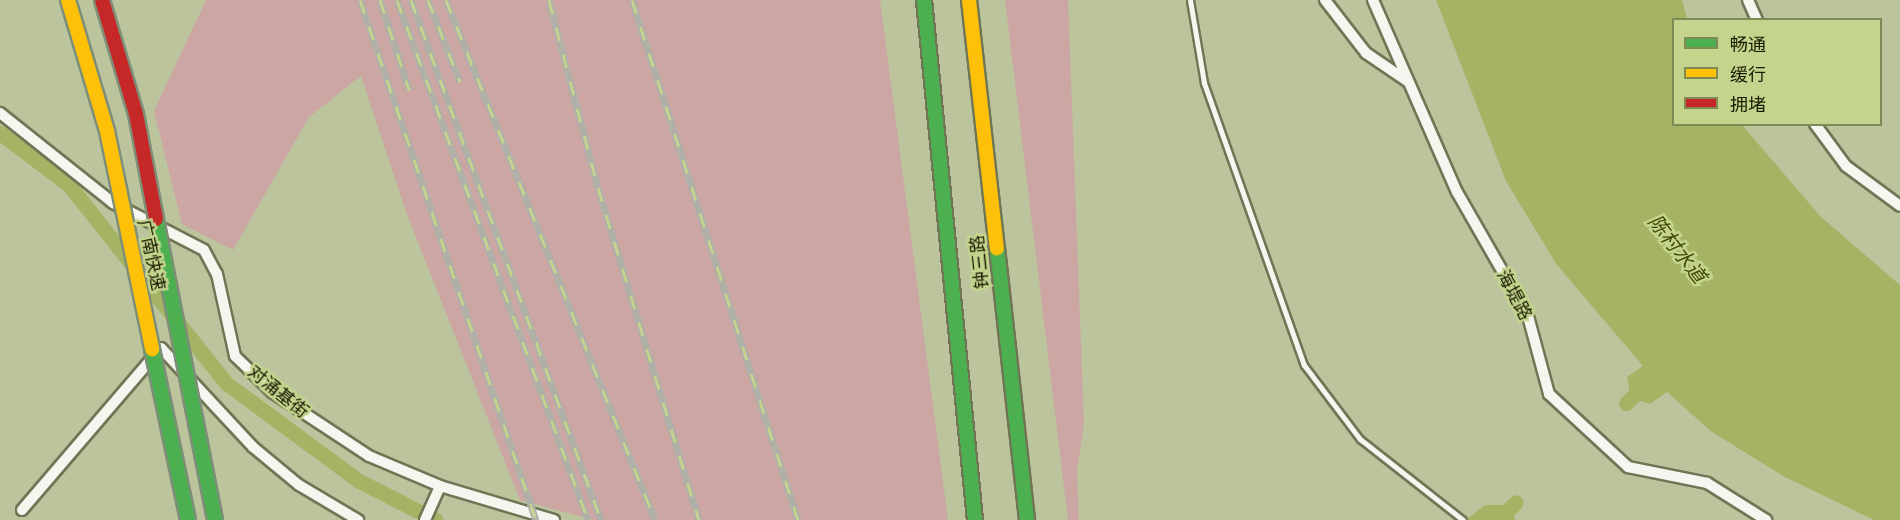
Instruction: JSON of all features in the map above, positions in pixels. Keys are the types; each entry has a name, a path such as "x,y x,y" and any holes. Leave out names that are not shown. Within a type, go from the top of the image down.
{"main road":[{"name":"广南快速","path":"68,0 107,131 188,520"},
{"name":"广南快速","path":"102,0 136,114 215,520"},
{"name":"钟三路","path":"924,0 975,520"},
{"name":"钟三路","path":"969,0 1027,520"}],"street":[{"path":"1325,0 1366,53 1407,81"},
{"name":"海堤路","path":"1373,0 1457,192 1528,316 1549,394 1628,467 1707,483 1766,520"},
{"path":"1749,0 1756,18"},
{"name":"对涌基街","path":"0,113 113,203 204,250 217,274 235,356 272,392 369,456 438,490 554,520"},
{"path":"1816,126 1845,165 1900,206"},
{"path":"22,510 161,348 253,447 299,485 358,520"},
{"path":"425,520 438,490"}],"lane":[{"path":"1190,0 1204,84 1304,365 1360,439 1463,520"}],"shaded area":[{"path":"206,0 880,0 948,520 594,520 520,500 406,212 361,76 309,117 233,250 182,224 154,111"},
{"path":"1005,0 1068,0 1084,424 1077,471 1079,520 1068,520"}],"water":[{"name":"陈村水道","path":"1436,0 1682,0 1687,18 1672,18 1672,126 1743,126 1821,217 1900,285 1900,520 1874,520 1785,477 1712,432 1667,392 1650,404 1631,398 1627,377 1643,366 1557,265 1506,181"},
{"path":"1485,505 1511,505 1515,520 1466,520"}],"waterway":[{"path":"0,133 69,185 226,383 359,481 436,520"},
{"path":"1626,403 1646,384"},
{"path":"1498,520 1516,502"}],"railway":[{"path":"360,0 536,520"},
{"path":"380,0 409,90"},
{"path":"397,0 588,520"},
{"path":"411,0 601,520"},
{"path":"428,0 460,82"},
{"path":"446,0 655,520"},
{"path":"549,0 598,188 699,520"},
{"path":"632,0 798,520"}],"traffic: fast":[{"path":"924,0 975,520"},
{"path":"156,219 215,520"},
{"path":"997,248 1027,520"},
{"path":"152,349 188,520"}],"traffic: slow":[{"path":"68,0 107,131 152,349"},
{"path":"969,0 997,248"}],"traffic: jam":[{"path":"102,0 136,114 156,219"}]}
